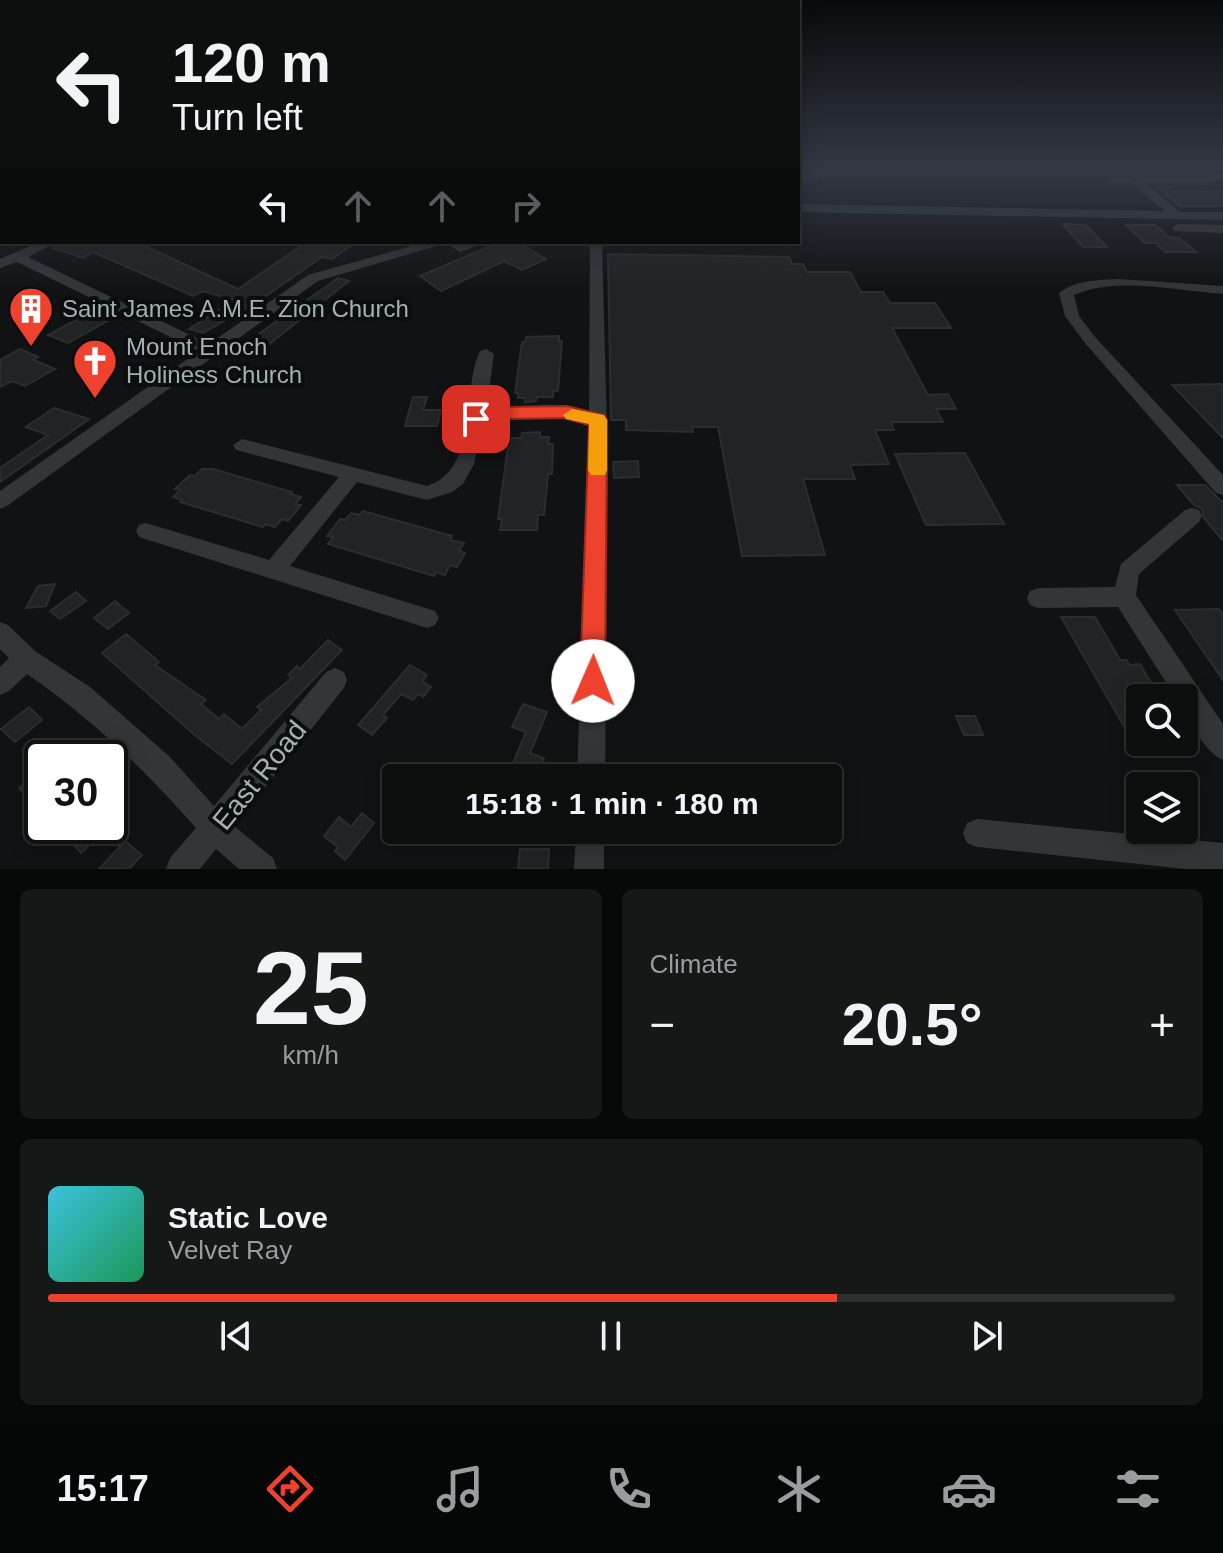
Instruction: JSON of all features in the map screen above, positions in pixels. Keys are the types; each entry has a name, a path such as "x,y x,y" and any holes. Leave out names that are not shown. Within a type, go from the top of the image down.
{"street":[{"path":"840,210 1178,222 1223,229"},
{"path":"1165,210 1178,222"},
{"path":"1178,222 1223,216"},
{"path":"0,264 47,244"},
{"path":"0,501 313,278 433,244"},
{"path":"455,244 460,248 473,244"},
{"path":"591,764 588,419 596,244"},
{"path":"18,257 209,350"},
{"path":"1223,290 1124,283 1074,288 1066,293 1067,305 1090,340 1223,488"},
{"path":"242,445 427,493 450,486 460,475 483,419 486,354"},
{"path":"483,419 502,424 567,424 588,419"},
{"path":"272,572 353,474"},
{"path":"1192,516 1129,570 1124,597 1223,747"},
{"path":"146,531 427,618"},
{"path":"1038,598 1124,597"},
{"path":"0,633 26,659 81,696 159,766 216,829 262,869"},
{"path":"0,683 26,659"},
{"name":"East Road","path":"181,869 335,680"},
{"path":"977,833 1223,858"},
{"path":"589,869 590,844"}],"building":[{"path":"1063,224 1086,225 1107,247 1083,247"},
{"path":"1126,225 1155,225 1196,252 1165,252 1156,243 1145,243"},
{"path":"58,244 140,244 238,289 304,244 353,244 332,259 322,257 253,305 203,333 189,329 234,300 203,291 193,296 93,252 83,258 53,248"},
{"path":"495,244 520,244 546,259 522,270 504,261 441,291 420,276"},
{"path":"608,254 789,257 792,264 803,264 807,272 850,272 861,292 883,292 890,303 935,303 951,328 892,328 928,395 948,394 956,409 936,409 943,422 891,422 894,430 875,430 889,464 850,465 855,479 803,479 825,555 742,556 718,427 692,427 693,432 626,430 626,420 611,420"},
{"path":"338,278 349,281 262,350 243,345"},
{"path":"100,307 118,315 68,343 48,335"},
{"path":"559,336 559,341 562,341 558,391 553,391 553,397 537,397 536,401 525,402 525,398 518,398 518,393 515,393 522,342 526,337"},
{"path":"20,349 38,357 33,360 55,369 25,386 12,381 0,387 0,360"},
{"path":"1223,384 1223,438 1172,385"},
{"path":"413,397 427,397 423,410 441,410 437,426 405,426"},
{"path":"54,408 89,419 0,482 0,468 48,435 26,427"},
{"path":"540,432 540,437 549,437 548,444 553,444 552,474 548,474 544,515 538,515 537,530 500,530 502,519 498,519 508,446 511,446 512,438 521,438 522,433"},
{"path":"965,453 1004,524 926,525 895,454"},
{"path":"638,461 639,477 614,478 613,462"},
{"path":"202,469 213,469 292,492 290,494 301,497 295,504 301,505 288,521 282,519 275,527 265,524 263,527 180,502 182,500 173,497 180,490 175,489"},
{"path":"1177,485 1205,485 1223,503 1223,541 1204,518 1202,509 1194,505"},
{"path":"363,511 452,536 450,540 464,543 459,551 465,553 457,567 450,565 445,575 436,572 434,576 328,544 333,537 327,536 340,519 345,520 351,513 359,515"},
{"path":"55,584 46,606 26,608 38,586"},
{"path":"76,592 86,601 60,619 50,611"},
{"path":"115,601 129,613 108,629 94,618"},
{"path":"1219,609 1223,615 1223,680 1175,610"},
{"path":"1061,617 1095,617 1120,660 1126,660 1130,665 1140,664 1152,684 1126,684 1126,730"},
{"path":"126,634 159,662 155,665 206,700 201,704 219,719 224,714 242,729 261,710 257,707 292,678 288,675 297,666 300,669 328,640 342,650 232,764 102,653"},
{"path":"410,665 427,675 422,681 431,687 423,697 418,694 413,700 401,694 383,715 387,718 372,735 358,725"},
{"path":"523,704 547,712 530,753 544,758 542,764 513,764 526,732 512,727"},
{"path":"29,707 42,720 15,742 1,729"},
{"path":"956,716 975,716 983,735 964,735"},
{"path":"362,813 374,823 345,860 335,851 338,847 324,836 339,817 351,827"},
{"path":"128,843 142,855 129,869 99,869 122,844"},
{"path":"73,844 90,844 81,853"},
{"path":"520,849 549,849 548,869 518,869"}],"slow traffic":[{"path":"572,415 598,420 598,470"}],"place":[{"name":"Saint James A.M.E. Zion Church","path":"31,348"},
{"name":"Mount Enoch Holiness Church","path":"95,400"}],"route":[{"path":"476,419 490,419 493,414 504,413 567,412 579,418 598,420 593,681"}]}
